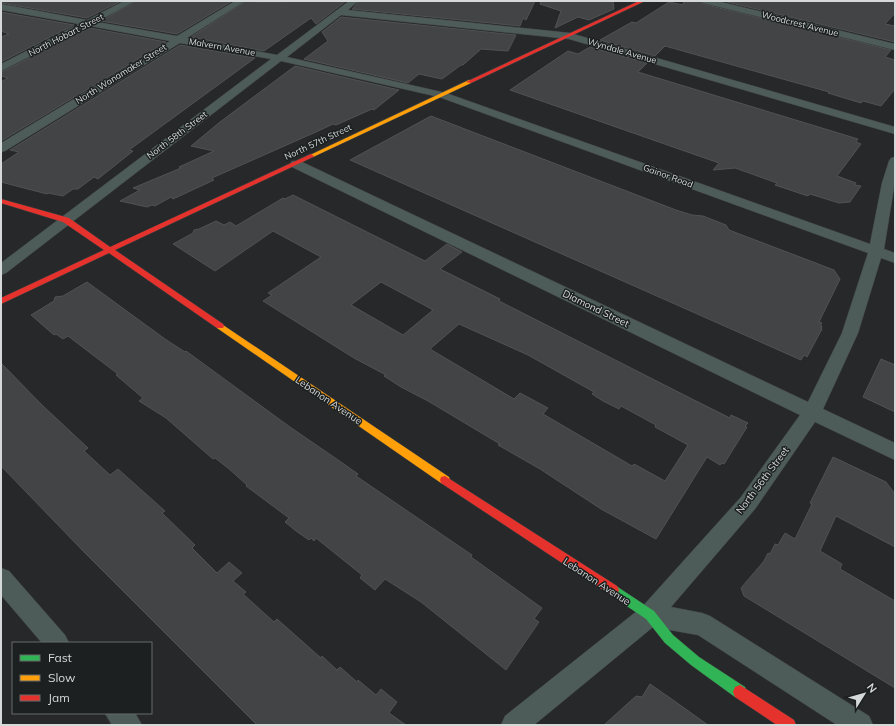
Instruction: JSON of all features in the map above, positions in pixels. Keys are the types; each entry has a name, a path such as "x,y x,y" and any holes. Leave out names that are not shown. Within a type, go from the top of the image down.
{"street":[{"path":"3,8 22,1"},
{"name":"North Hobart Street","path":"1,68 131,1"},
{"name":"North Wanamaker Street","path":"1,148 241,1"},
{"name":"North 58th Street","path":"1,270 354,1"},
{"name":"North 57th Street","path":"1,301 643,1"},
{"name":"Woodcrest Avenue","path":"706,1 895,47"},
{"name":"Malvern Avenue","path":"3,8 280,58 442,95"},
{"name":"Wyndale Avenue","path":"340,12 570,36 895,131"},
{"name":"Gainor Road","path":"442,95 895,258"},
{"name":"North 56th Street","path":"514,725 650,615 748,503 812,412 850,333 876,251 888,183 895,161"},
{"name":"Diamond Street","path":"296,164 895,452"},
{"name":"Lebanon Avenue","path":"1,201 66,220 499,516 650,615 669,639 695,661 789,725"},
{"path":"1,578 57,642"},
{"name":"Lebanon Avenue","path":"650,615 702,624 860,725"},
{"path":"119,714 129,725"}],"building":[{"path":"1,1 121,1 87,18 1,3"},
{"path":"136,1 232,1 177,34 101,21"},
{"path":"246,1 346,1 316,24 311,18 264,51 191,37"},
{"path":"359,1 535,1 526,20 523,18 520,26 352,9"},
{"path":"541,1 613,1 614,9 589,20 578,17 555,28 561,11 540,4"},
{"path":"684,1 701,1 703,4 891,50 885,57 895,60 895,89 881,106 863,101 861,103 828,93 829,92 665,46 655,56 600,40 632,22 636,23 669,2 683,5"},
{"path":"723,1 895,1 895,13 885,24 895,26 895,42"},
{"path":"1,12 74,25 1,62 1,37 9,34 1,31"},
{"path":"341,17 516,35 508,51 481,49 463,65 442,79 419,74 408,83 304,59 328,41 322,32"},
{"path":"90,28 166,42 1,141 1,82 8,78 1,76 1,72"},
{"path":"180,45 255,58 129,150 133,151 98,179 94,177 78,189 73,189 63,196 47,194 1,182 1,164 19,152 10,150"},
{"path":"590,47 647,63 638,72 858,139 856,142 861,144 837,176 856,183 855,185 861,186 850,202 839,203 810,194 808,196 775,185 777,183 735,168 713,170 719,163 510,90 568,51 578,54"},
{"path":"295,66 399,90 374,110 372,109 336,125 333,124 212,178 214,180 173,199 171,197 155,206 152,205 147,207 120,201 140,190 133,188 181,168 179,167 214,151 191,146 220,122"},
{"path":"431,116 676,210 692,215 703,216 726,225 729,230 834,270 840,279 819,322 822,323 820,326 822,326 822,329 807,357 804,355 801,360 350,160"},
{"path":"293,195 425,261 447,244 462,252 440,269 500,299 499,301 730,418 731,415 748,423 745,426 747,427 724,464 722,463 720,465 707,457 656,539 601,509 540,469 498,445 500,444 428,401 401,387 384,376 386,375 354,358 263,301 272,295 268,293 321,257 273,231 215,271 173,244 193,233 194,230 216,221 224,225 230,222 236,226 283,198 285,199","holes":["381,282 424,305 433,310 403,335 351,305","459,324 528,355 594,392 592,394 603,401 619,409 621,406 688,445 665,481 634,464 632,466 543,414 548,408 520,393 514,399 430,349"]},
{"path":"87,282 165,339 185,352 186,351 290,427 358,474 356,476 472,555 471,557 542,608 534,619 539,622 506,670 421,602 385,579 375,590 360,578 362,575 316,538 314,541 311,538 309,540 296,531 285,522 289,518 246,486 247,485 228,468 215,458 213,459 166,418 139,401 143,398 116,375 118,374 68,336 63,339 56,334 54,335 31,315 54,301 55,297 63,296"},
{"path":"881,359 895,365 895,412 863,397"},
{"path":"1,363 42,405 88,448 84,451 110,475 118,469 165,511 162,513 195,545 192,548 217,573 229,562 242,573 233,581 246,592 243,594 274,622 277,619 321,658 322,656 337,670 340,667 357,682 358,680 376,695 381,689 397,702 389,713 406,725 257,725 84,552 1,466"},
{"path":"833,457 886,482 895,494 895,547 836,516 820,551 842,564 840,569 895,601 895,688 744,596 741,588 764,561 768,553 770,554 775,544 778,545 785,533 795,539 812,504 810,503"},
{"path":"650,684 708,725 604,725 636,696 642,697"}],"traffic: fast":[{"path":"613,590 650,615 669,639 695,661 740,692"}],"traffic: slow":[{"path":"311,156 469,82"},
{"path":"220,326 445,480"}],"traffic: jam":[{"path":"469,82 643,1"},
{"path":"1,301 311,156"},
{"path":"1,201 66,220 220,326"},
{"path":"445,480 613,590"},
{"path":"740,692 789,725"}]}
